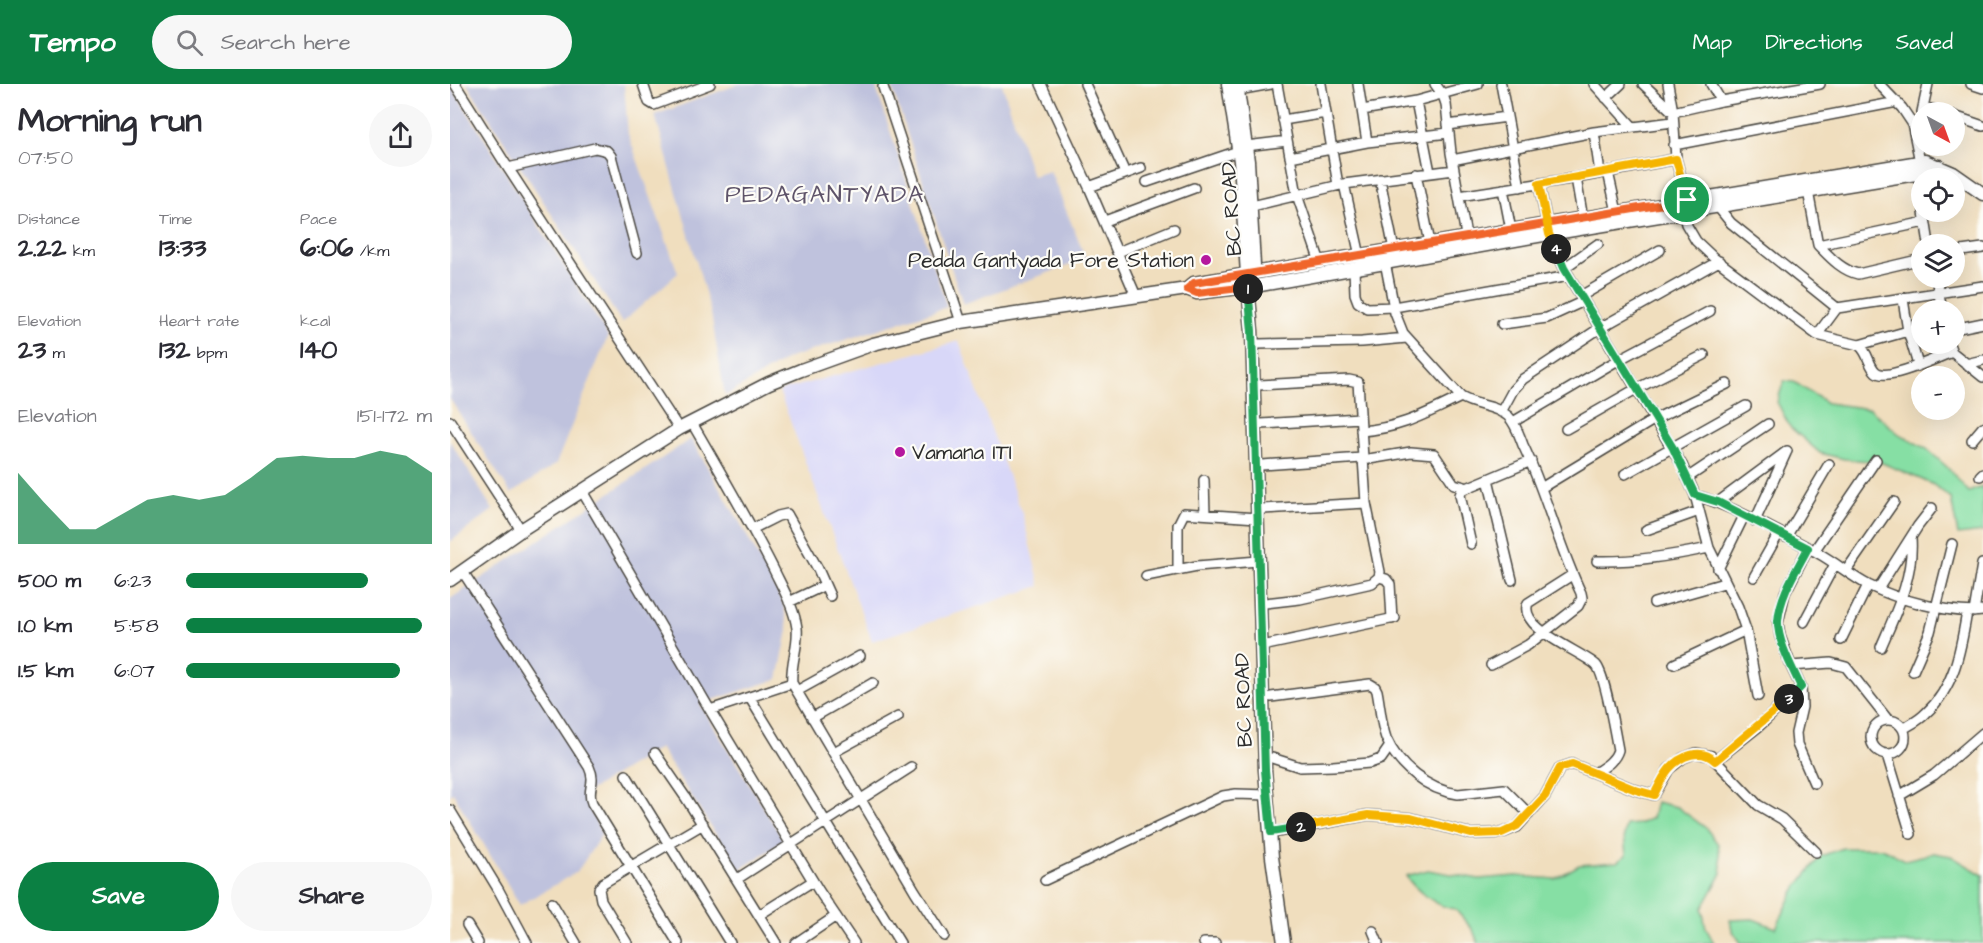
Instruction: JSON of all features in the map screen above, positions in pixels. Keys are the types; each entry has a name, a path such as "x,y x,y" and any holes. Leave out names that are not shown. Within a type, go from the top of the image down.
{"street":[{"path":"456,84 508,168 679,429"},
{"path":"643,84 649,102 654,105 710,84"},
{"path":"1085,84 1125,174"},
{"path":"1251,280 1242,148 1235,86 1271,84"},
{"path":"1277,84 1297,195 1320,262"},
{"path":"1320,84 1332,148 1360,256"},
{"path":"1358,84 1367,142"},
{"path":"1435,84 1446,104 1453,165 1467,243"},
{"path":"1362,110 1443,95 1478,84"},
{"path":"1501,84 1520,187"},
{"path":"1594,84 1633,127"},
{"path":"1606,98 1621,84"},
{"path":"1643,84 1673,117"},
{"path":"1668,84 1674,145 1686,224 1696,241 1719,261 1818,335 1859,345 1864,349 1874,370 1882,375 1900,372 1939,354"},
{"path":"1711,84 1721,101"},
{"path":"1749,84 1755,95"},
{"path":"1252,206 1341,184 1430,172 1513,149 1594,132 1633,127 1721,101 1820,84"},
{"path":"1880,84 1911,122"},
{"path":"1924,102 1928,84"},
{"path":"1971,84 1983,88"},
{"path":"1045,85 1136,296"},
{"path":"882,87 962,322"},
{"path":"1416,101 1430,172"},
{"path":"1674,145 1897,102"},
{"path":"1283,120 1326,113"},
{"path":"1290,157 1367,142 1422,136 1507,117"},
{"path":"1965,120 1983,126"},
{"path":"1594,132 1617,212"},
{"path":"1147,182 1242,148 1287,141"},
{"path":"508,168 595,148 607,151 637,253"},
{"name":"BC ROAD","path":"1242,148 1252,206 1252,331 1267,697 1272,758 1274,832 1284,943"},
{"path":"1917,156 1919,167"},
{"path":"1459,196 1576,178 1676,159"},
{"path":"450,580 463,572 518,525 582,491 679,429 801,370 873,344 962,322 1187,289 1197,293 1320,262 1430,243 1467,243 1511,230 1548,229 1617,212 1685,206 1718,207 1808,191 1919,167 1925,161 1940,166 1983,194"},
{"path":"1251,280 1354,268 1467,243 1919,167"},
{"path":"1089,187 1141,168"},
{"path":"1416,174 1430,243"},
{"path":"1576,178 1584,219"},
{"path":"1380,179 1394,250"},
{"path":"1539,184 1548,229 1566,272 1673,448 1695,495 1709,548 1738,607 1746,630 1758,696"},
{"path":"1105,221 1194,188"},
{"path":"1503,189 1511,230"},
{"path":"1808,191 1818,245 1840,266 1849,272 1858,274 1911,262"},
{"path":"1718,207 1731,223 1837,308 1983,286"},
{"path":"1818,245 1925,222 1927,234"},
{"path":"1118,252 1174,229"},
{"path":"1354,268 1356,294 1361,306 1367,308 1394,307 1566,272 1598,244"},
{"path":"1965,250 1983,248"},
{"path":"1502,324 1547,318 1660,250"},
{"path":"1501,411 1513,390 1523,379 1600,328 1719,261"},
{"path":"1385,262 1399,325 1407,338 1461,397 1501,411 1513,422 1531,461 1572,575 1581,593 1581,602 1545,633 1491,665"},
{"name":"BC ROAD","path":"1251,280 1258,344 1261,424 1262,465 1258,561 1267,645 1268,795 1290,943"},
{"path":"1938,288 1940,300"},
{"path":"1903,299 1908,331 1918,365"},
{"path":"1818,335 1837,308"},
{"path":"1513,422 1618,360 1710,311"},
{"path":"1965,327 1983,323"},
{"path":"1859,345 1908,331"},
{"path":"1258,344 1362,342 1407,338"},
{"path":"1956,354 1983,378"},
{"path":"1566,429 1636,389 1704,355"},
{"path":"1966,364 1983,360"},
{"path":"1259,385 1355,380 1359,385 1366,503 1380,572 1379,577 1372,583 1300,599 1263,599"},
{"path":"1541,488 1655,419 1727,384"},
{"path":"1361,431 1407,423 1461,397"},
{"path":"1625,474 1746,406"},
{"path":"1261,424 1360,418"},
{"path":"450,421 518,525"},
{"path":"692,423 752,529 789,602 797,627 792,659 795,687 944,936"},
{"path":"1687,478 1768,424"},
{"path":"1972,440 1983,427"},
{"path":"1718,502 1787,451 1755,521"},
{"path":"1262,465 1362,458 1363,460 1411,452 1434,454 1454,484 1465,487 1531,461"},
{"path":"1814,783 1797,744 1802,707 1801,687 1791,666 1778,623 1785,594 1811,550 1876,460"},
{"path":"1754,578 1829,464"},
{"path":"1488,479 1512,580"},
{"path":"1204,480 1205,514"},
{"path":"1465,487 1460,495 1471,544"},
{"path":"582,491 710,710 813,881 854,943"},
{"path":"1695,495 1718,502 1811,550 1868,585 1901,599 1975,612"},
{"path":"1846,571 1894,502"},
{"path":"1178,570 1178,525 1184,513 1260,513 1366,503"},
{"path":"1878,589 1932,508"},
{"path":"1646,530 1699,511"},
{"path":"752,529 787,514 830,596"},
{"path":"1718,569 1744,516"},
{"path":"1881,647 1901,599 1912,556 1911,537"},
{"path":"1913,671 1930,632 1952,544"},
{"path":"1597,561 1624,562 1661,558 1709,548"},
{"path":"1146,576 1197,566 1258,561"},
{"path":"1804,622 1835,564"},
{"path":"1903,729 1925,715 1942,696 1950,682 1975,612 1982,564"},
{"path":"463,572 590,767 594,779 590,792 592,803 678,943"},
{"path":"1572,575 1526,606 1532,622 1545,633 1592,662 1601,674 1618,750 1617,755 1595,773"},
{"path":"1267,645 1394,618 1390,584 1386,579 1379,577"},
{"path":"1654,603 1724,582"},
{"path":"789,602 825,585"},
{"path":"1841,640 1868,585"},
{"path":"1674,664 1746,630"},
{"path":"710,710 795,687 860,656"},
{"path":"1791,666 1831,663 1846,667 1888,720 1898,723 1903,729 1905,738 1902,748 1887,755 1881,754 1872,746 1871,734 1877,724 1888,720"},
{"path":"812,718 873,683"},
{"path":"1267,697 1370,684 1377,691 1385,734 1390,746 1417,778 1450,794 1504,789 1529,814"},
{"path":"1715,761 1758,727 1801,687"},
{"path":"750,698 900,943"},
{"path":"834,752 898,717"},
{"path":"1899,796 1934,775 1983,733"},
{"path":"1272,758 1300,766 1370,763 1381,759 1390,746"},
{"path":"655,753 703,825 776,943"},
{"path":"1274,832 1368,815 1411,818 1471,834 1502,833 1517,826 1529,814 1545,796 1560,768 1572,764 1654,795 1669,769 1683,758 1696,753 1710,756 1758,805 1782,819 1816,852"},
{"path":"1887,755 1911,834"},
{"path":"737,879 911,767"},
{"path":"626,775 730,943"},
{"path":"1045,880 1223,796 1268,795"},
{"path":"451,811 528,943"},
{"path":"627,943 601,900 599,889 603,883 703,825"},
{"path":"759,915 813,881"},
{"path":"552,903 576,943"},
{"path":"796,943 836,916"},
{"path":"467,925 478,943"},
{"path":"1372,931 1378,943"},
{"path":"1204,943 1215,943"}],"shaded area":[{"path":"450,84 608,336 556,464 511,494 450,399"},
{"path":"467,84 624,84 628,134 678,273 622,323"},
{"path":"739,84 875,84 947,307 789,358 725,396 711,313 655,115"},
{"path":"891,84 1002,84 1032,176 1050,171 1086,259 963,304"},
{"name":"Vamana ITI","path":"959,341 1022,513 1040,586 872,641 779,391"},
{"path":"691,439 783,603 788,630 778,679 700,704 784,841 739,870 660,748 583,795 602,834 577,872 520,905 453,793 450,795 450,599"},
{"path":"450,441 493,510 450,542"}],"green space":[{"path":"1784,381 1794,382 1827,403 1870,409 1899,434 1927,449 1969,492 1983,486 1983,532 1958,535 1951,498 1932,484 1880,462 1844,459 1820,453 1790,427 1777,402"},
{"path":"1656,802 1677,807 1706,828 1718,844 1722,873 1702,909 1706,928 1714,943 1478,943 1473,930 1455,909 1441,905 1428,897 1406,876 1428,870 1479,879 1516,876 1555,879 1579,865 1617,862 1626,855 1624,836 1626,825 1640,824 1652,818"},
{"path":"1843,848 1882,848 1905,860 1934,853 1951,856 1983,875 1983,943 1741,943 1732,930 1730,920 1753,919 1776,928 1794,891 1821,856"}],"place":[{"name":"Pedda Gantyada Fore Station","path":"1206,260"},
{"name":"Vamana ITI","path":"900,452"}],"district":[{"name":"PEDAGANTYADA","path":"825,194"}],"route":[{"path":"1687,200 1584,219 1548,224 1468,238 1430,243 1194,283 1187,289 1197,293 1248,287 1252,331 1265,770 1271,832 1368,815 1411,818 1471,834 1502,833 1517,826 1545,796 1560,768 1572,764 1654,795 1669,769 1683,758 1696,753 1710,756 1715,761 1758,727 1801,687 1780,636 1778,623 1785,594 1808,548 1718,502 1695,495 1673,448 1564,268 1549,234 1548,224 1539,184 1676,159 1687,200"}]}
